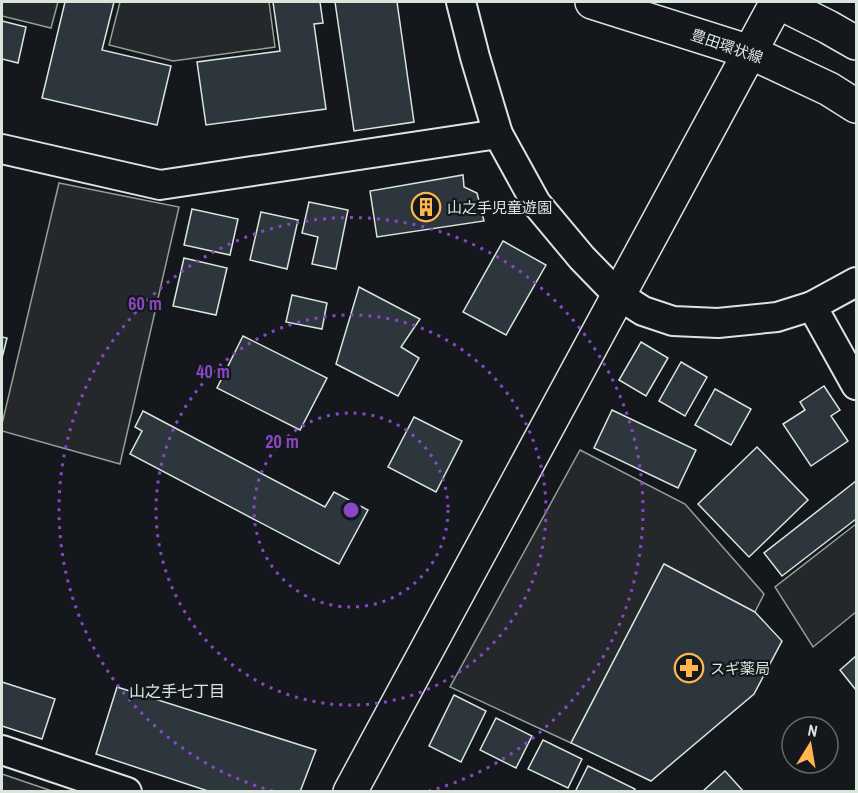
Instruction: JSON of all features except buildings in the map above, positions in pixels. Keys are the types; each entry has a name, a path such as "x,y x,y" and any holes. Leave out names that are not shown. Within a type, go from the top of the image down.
{"street":[{"path":"462,2 475,57 498,134 536,203 582,258 618,295 643,311 673,321 718,323 777,317 812,306 856,282"},
{"name":"豊田環状線","path":"592,2 750,52 830,89 856,106"},
{"path":"351,792 778,2 856,43"},
{"path":"2,149 160,185 498,134"},
{"path":"812,306 856,385"},
{"path":"2,750 126,792"}],"shaded area":[{"path":"2,2 58,2 51,28 2,16"},
{"path":"120,2 269,2 275,47 173,61 109,45"},
{"path":"59,183 179,207 120,464 2,431"},
{"path":"580,450 685,504 764,594 755,612 664,564 571,743 450,687"},
{"path":"856,524 856,612 813,647 775,587"},
{"path":"2,774 52,791 2,791"}],"place":[{"name":"山之手児童遊園","path":"426,207"},
{"name":"スギ薬局","path":"689,668"}],"district":[{"name":"山之手七丁目","path":"177,691"}]}
